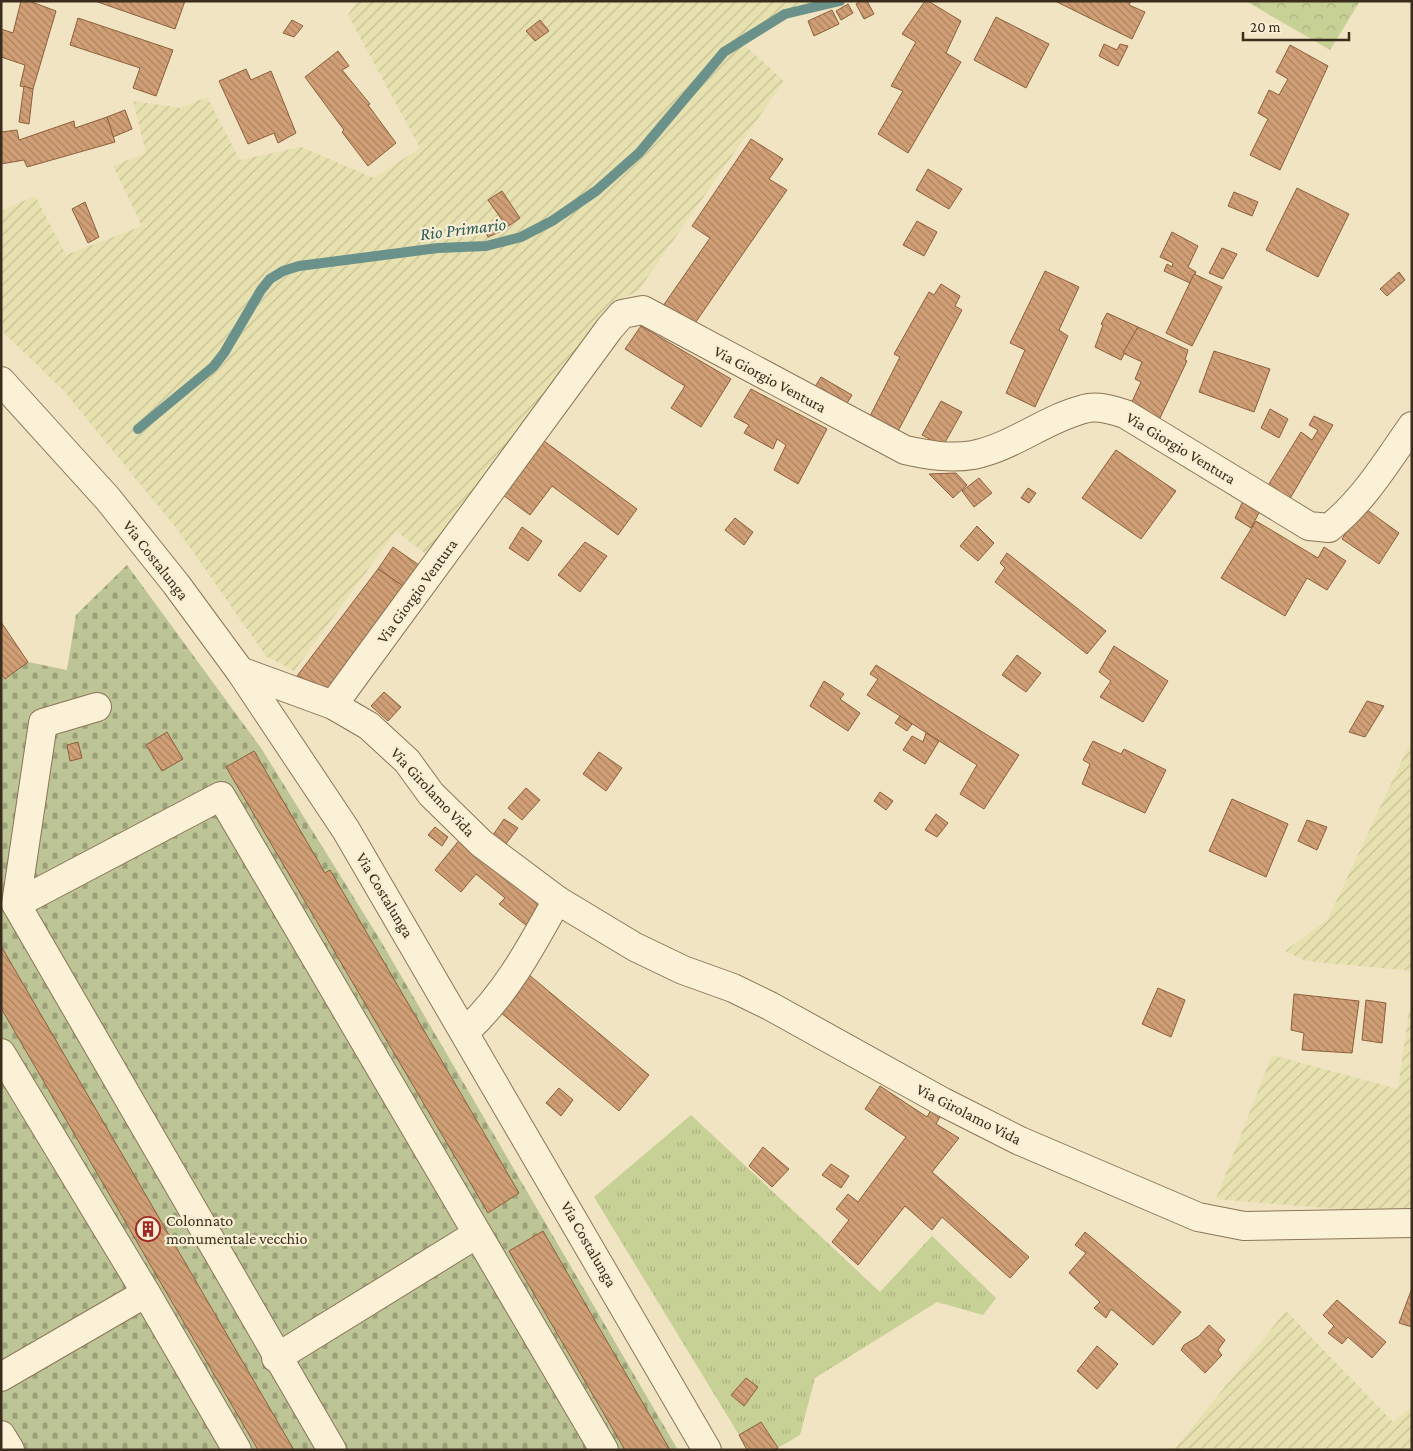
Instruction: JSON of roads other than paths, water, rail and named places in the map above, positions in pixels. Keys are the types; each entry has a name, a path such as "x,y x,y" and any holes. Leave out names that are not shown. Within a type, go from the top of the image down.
{"street":[{"name":"Via Giorgio Ventura","path":"333,705 609,329 622,314 643,310 905,450 936,457 973,455 1009,443 1085,408 1110,409 1125,414 1309,526 1329,528 1349,512 1367,491 1412,426"},
{"name":"Via Costalunga","path":"1,381 108,499 176,584 240,671 346,830 466,1032 707,1450"},
{"path":"240,671 333,705"},
{"name":"Via Girolamo Vida","path":"333,705 369,726 407,761 430,794 481,842 557,900 635,947 683,970 733,988 770,1006 943,1102 1020,1141 1198,1218 1244,1226 1412,1223"},
{"path":"97,706 43,723 16,904 276,1358 332,1450"},
{"path":"16,904 221,796 604,1450"},
{"path":"466,1032 506,987 557,900"},
{"path":"1,1053 146,1293 237,1450"},
{"path":"276,1358 477,1234"},
{"path":"1,1377 146,1293"},
{"path":"1,1435 10,1450"}],"waterway":[{"name":"Rio Primario","path":"138,429 213,367 224,353 261,290 270,279 283,271 299,266 438,248 486,246 521,237 552,221 596,191 639,153 724,52 785,14 840,1"}],"place":[{"name":"Colonnato monumentale vecchio","path":"148,1229"}]}
